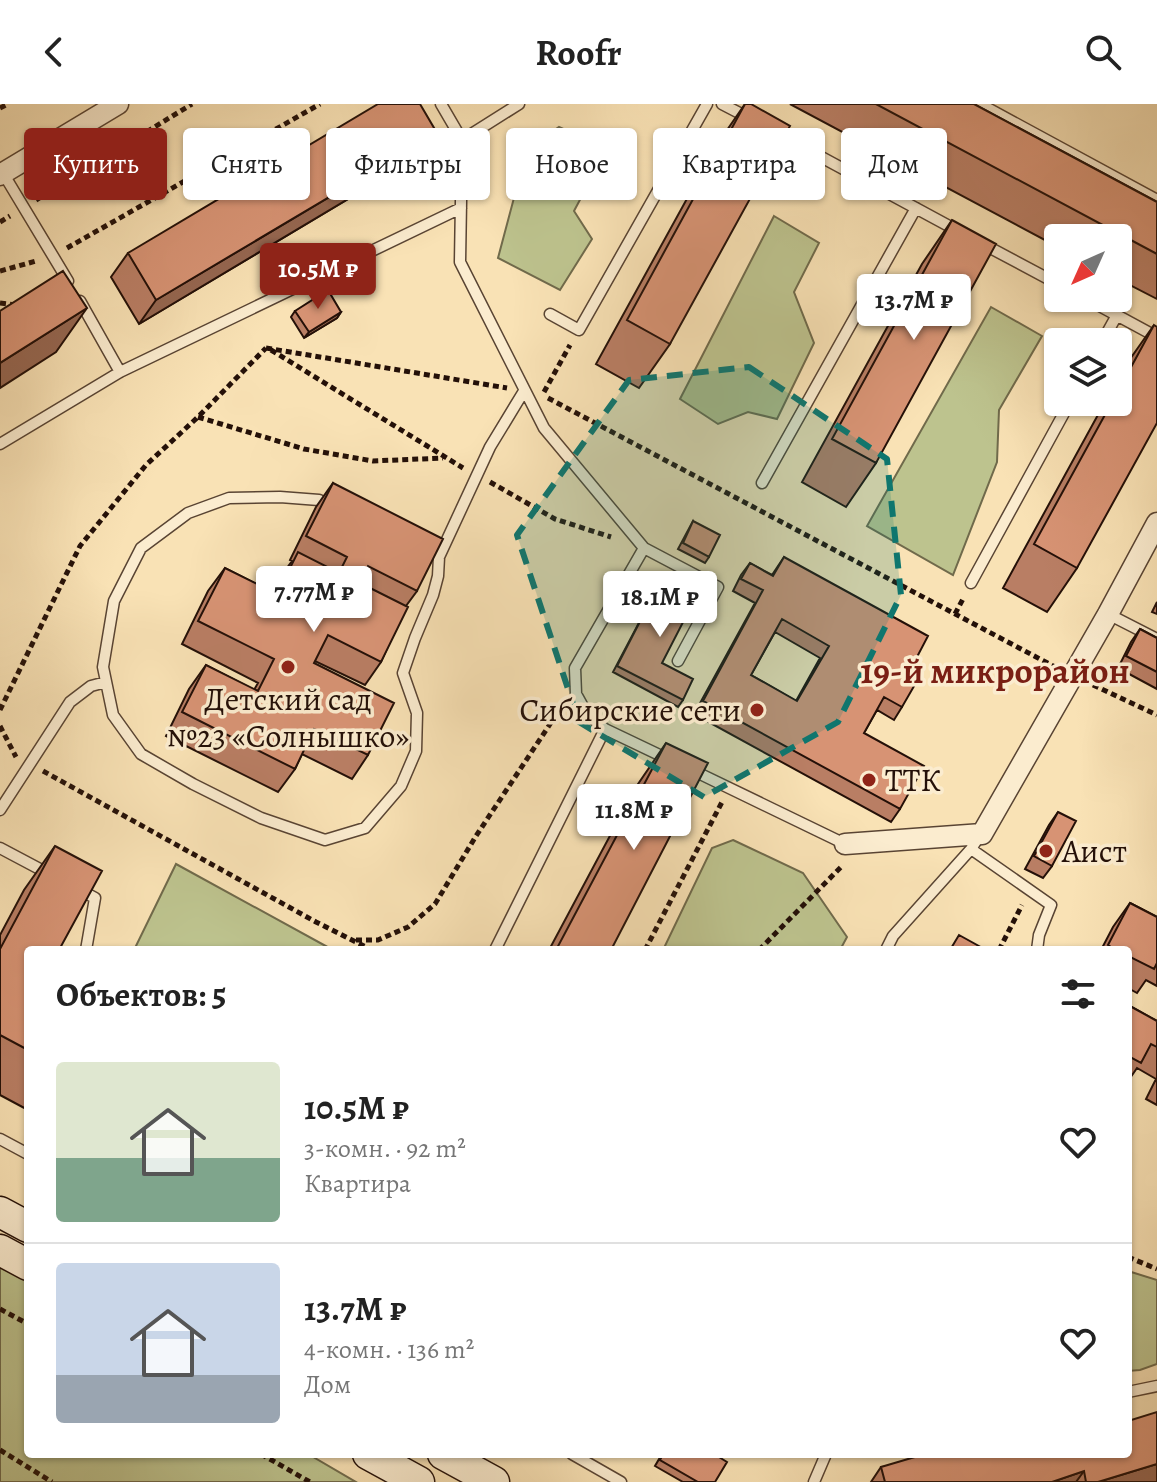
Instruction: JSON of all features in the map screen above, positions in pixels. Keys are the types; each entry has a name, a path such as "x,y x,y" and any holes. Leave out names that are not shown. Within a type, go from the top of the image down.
{"main road":[{"path":"0,1212 24,1225"},
{"path":"0,1250 24,1263"},
{"path":"375,1458 419,1482"},
{"path":"450,1458 494,1482"}],"street":[{"path":"2,174 118,104"},
{"path":"854,844 976,841 1108,614 1157,523"}],"lane":[{"path":"441,104 455,128"},
{"path":"481,128 519,104"},
{"path":"550,314 579,330 707,104"},
{"path":"722,104 1044,277"},
{"path":"980,104 1157,200"},
{"path":"2,174 120,372"},
{"path":"461,200 460,262 544,428 644,548 718,587 678,661"},
{"path":"0,444 120,372 461,208"},
{"path":"762,483 916,208"},
{"path":"1111,312 1157,337"},
{"path":"1110,328 1117,315"},
{"path":"347,513 319,500 280,497 229,498 188,513 141,548 114,601 103,667 113,715 141,754 261,818 325,840 365,828 401,786 416,751 417,713 403,673 433,595 439,557 490,447 524,391"},
{"path":"971,583 1062,416"},
{"path":"644,548 575,668 576,694 587,714 605,729 674,762"},
{"path":"426,551 439,557"},
{"path":"1108,614 1157,639"},
{"path":"0,810 70,702 91,686 106,682"},
{"path":"497,946 605,729"},
{"path":"688,768 854,844"},
{"path":"888,946 893,936 976,841 1029,891 1051,905 1038,946"},
{"path":"0,848 95,898 87,946"},
{"path":"0,1139 24,1152"},
{"path":"1132,1391 1157,1386"},
{"path":"579,1458 621,1482"},
{"path":"814,1482 824,1458"}],"path":[{"path":"0,108 8,104"},
{"path":"0,222 192,104"},
{"path":"0,271 53,256 320,104"},
{"path":"542,395 579,330"},
{"path":"266,348 542,395 1072,676 1157,715"},
{"path":"0,710 80,546 146,465 266,348"},
{"path":"266,348 444,458 555,519 644,548"},
{"path":"198,417 304,449 373,461 444,458"},
{"path":"352,940 378,940 408,927 435,904 558,712 576,694"},
{"path":"0,726 15,756 364,946"},
{"path":"647,946 729,788"},
{"path":"763,946 834,875 854,844"},
{"path":"1001,946 1029,891"},
{"path":"1132,1259 1157,1269"},
{"path":"0,1309 24,1322"},
{"path":"0,1450 52,1482"},
{"path":"268,1458 310,1482"}],"highlighted area":[{"path":"749,367 887,459 901,595 838,722 704,797 579,722 517,535 629,380"}],"green space":[{"path":"513,200 580,200 574,211 592,239 560,290 498,258"},
{"path":"774,216 819,243 794,292 814,343 777,419 748,412 718,424 680,399"},
{"path":"991,307 1042,336 999,410 997,462 953,575 867,526"},
{"path":"733,840 803,873 847,937 842,946 665,946 712,848"},
{"path":"176,864 326,946 136,946"},
{"path":"0,1263 24,1276 24,1458 315,1458 356,1482 0,1482"},
{"path":"1132,1272 1157,1280 1157,1364 1132,1371"}],"building":[{"path":"378,104 420,104 434,128 338,128"},
{"path":"745,104 751,104 790,126 789,128 732,128"},
{"path":"876,104 974,104 1157,202 1157,254 1132,241 1132,224 1101,224 947,142 947,128 921,128"},
{"path":"326,135 326,199 156,300 128,253 217,200 310,200 310,145"},
{"path":"693,200 749,200 670,344 627,320"},
{"path":"952,220 996,244 876,463 832,439"},
{"path":"63,271 87,308 0,363 0,311"},
{"path":"328,290 341,312 309,332 295,311"},
{"path":"1154,325 1157,327 1157,423 1077,568 1034,544 1104,416 1132,416 1132,365"},
{"path":"333,483 443,539 417,591 368,566 360,583 408,607 381,662 328,635 314,663 394,703 368,755 314,729 295,769 182,712 206,665 258,691 274,659 198,621 225,568 277,594 298,552 339,573 347,557 306,536"},
{"path":"693,521 720,535 709,557 683,543"},
{"path":"784,557 928,636 907,676 917,681 902,707 884,697 864,733 924,766 900,809 703,701 763,590 741,579 750,563 773,576","holes":["782,619 829,646 797,701 751,675"]},
{"path":"663,577 697,595 662,663 693,679 683,700 617,666"},
{"path":"1140,629 1157,638 1157,672 1126,656"},
{"path":"666,743 708,763 613,946 558,946"},
{"name":"Аист","path":"1058,812 1076,821 1052,866 1034,856"},
{"path":"55,846 102,871 61,946 24,946 24,1048 0,1035 0,949"},
{"path":"1130,903 1157,917 1157,963 1154,969 1132,958 1132,946 1108,945"},
{"path":"959,935 979,946 952,946"},
{"path":"1132,1007 1157,1021 1157,1047 1151,1044 1141,1063 1132,1058"},
{"path":"1157,1412 1157,1464 1098,1482 1086,1482 1084,1471 1052,1482 885,1482 881,1467 911,1458 1132,1458 1132,1420"},
{"path":"720,1458 727,1462 715,1482 698,1482 660,1460"}],"place":[{"name":"Детский сад №23 «Солнышко»","path":"288,667"},
{"name":"Сибирские сети","path":"757,710"},
{"name":"ТТК","path":"869,780"},
{"name":"Аист","path":"1046,851"}],"district":[{"name":"19-й микрорайон","path":"995,670"}]}
